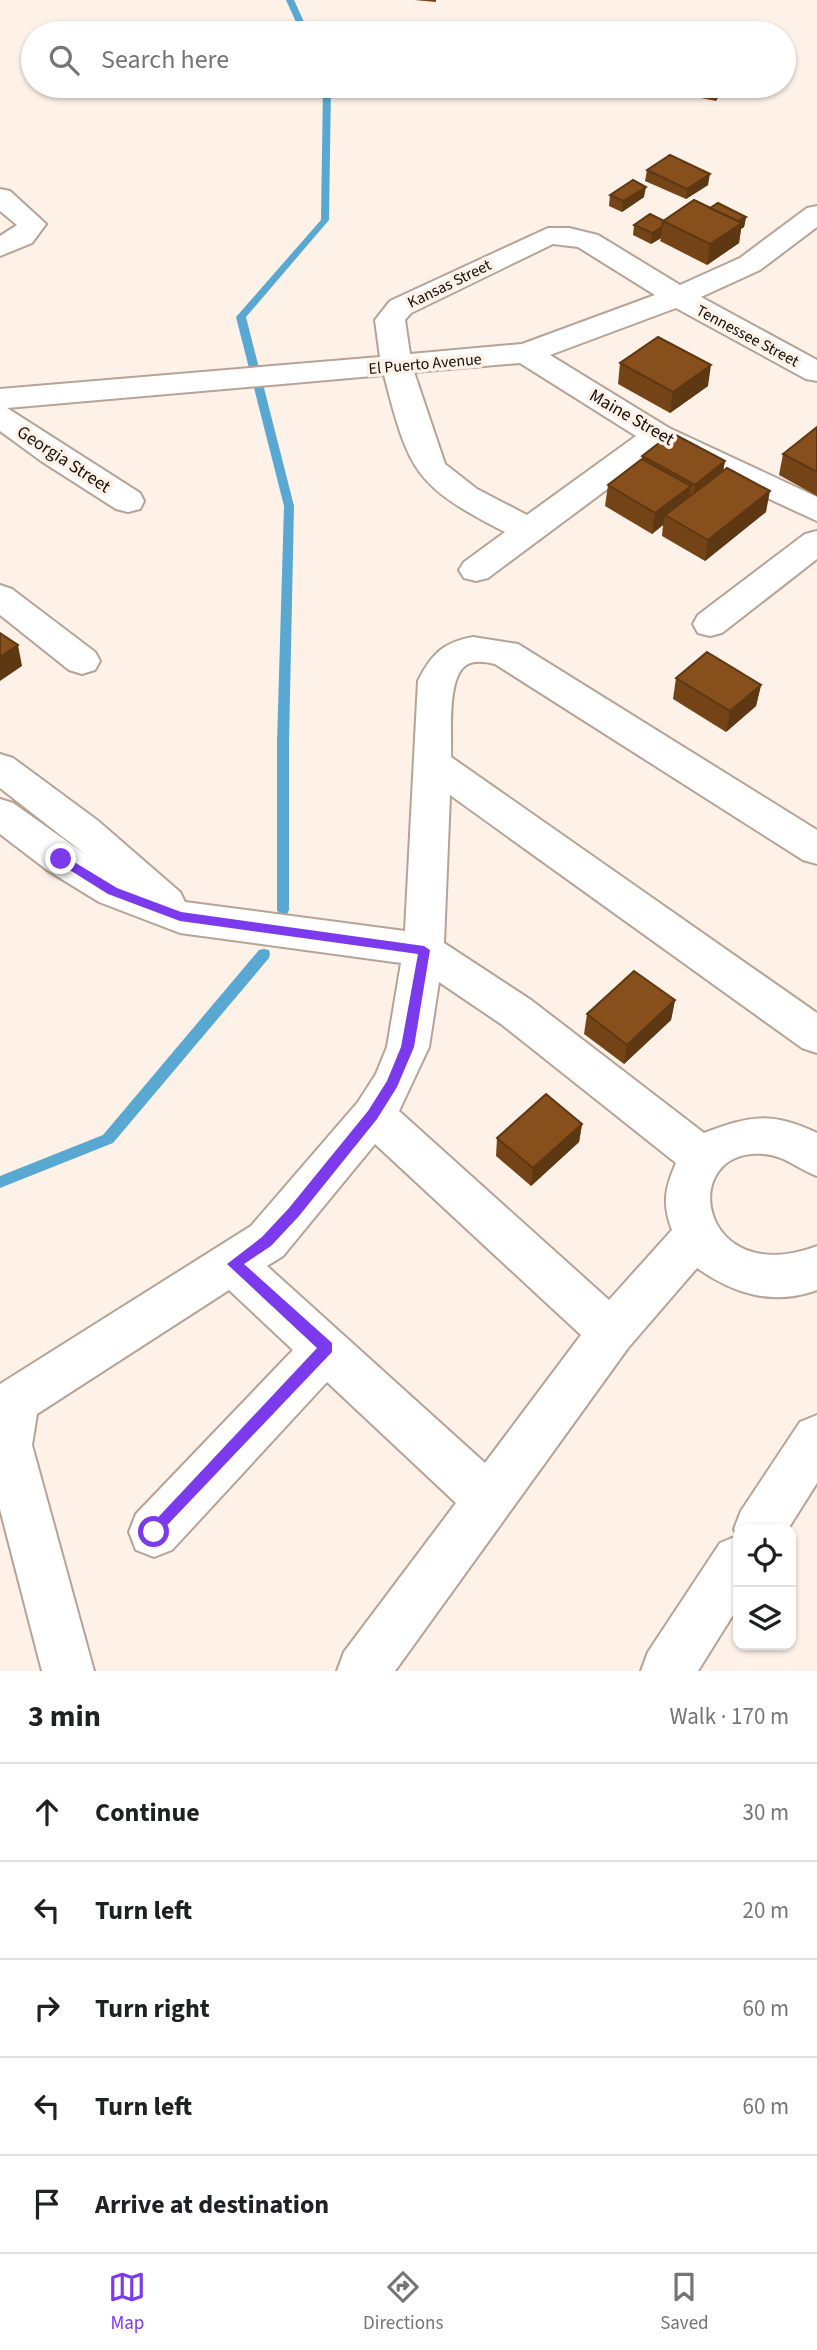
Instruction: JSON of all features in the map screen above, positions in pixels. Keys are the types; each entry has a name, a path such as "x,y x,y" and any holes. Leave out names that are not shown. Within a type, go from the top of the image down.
{"street":[{"path":"0,197 32,224 22,237 0,247"},
{"name":"El Puerto Avenue","path":"0,400 526,353 678,297 750,264 817,214"},
{"name":"Kansas Street","path":"529,530 462,493 432,470 425,460 397,366 390,320 399,308 414,298 548,236 569,236 588,241 678,297"},
{"name":"Tennessee Street","path":"678,297 817,372"},
{"name":"Maine Street","path":"526,353 658,435 817,510"},
{"name":"Georgia Street","path":"0,416 52,454 128,500"},
{"path":"476,570 658,435"},
{"path":"710,624 817,542"},
{"path":"0,597 82,661"},
{"path":"68,1671 8,1445 15,1402 43,1381 267,1241 373,1115 393,1083 408,1047 424,950 436,681 442,665 459,652 480,648 505,653 817,849"},
{"path":"432,763 817,1036"},
{"path":"0,768 83,830 180,917"},
{"path":"0,813 61,859 113,891 180,917 424,950 516,1012 701,1157"},
{"path":"373,1115 611,1332"},
{"path":"817,1157 784,1139 753,1134 724,1141 701,1157 687,1181 685,1208 696,1236 718,1259 747,1275 780,1279 810,1272 817,1267"},
{"path":"363,1671 611,1332 696,1236"},
{"path":"233,1264 488,1499"},
{"path":"154,1532 327,1348"},
{"path":"761,1524 817,1439"},
{"path":"667,1671 733,1569"}],"building":[{"path":"670,155 710,174 687,189 647,170"},
{"path":"633,180 646,187 623,201 610,195"},
{"path":"694,200 742,223 710,244 663,221"},
{"path":"718,203 746,217 738,221 710,208"},
{"path":"650,214 668,223 663,221 662,227 652,233 634,225"},
{"path":"658,337 711,365 673,392 620,363"},
{"path":"817,427 817,472 783,454"},
{"path":"672,433 725,461 695,485 642,456"},
{"path":"642,459 691,486 655,513 608,485"},
{"path":"727,468 770,491 708,540 665,515"},
{"path":"0,633 18,645 0,657"},
{"path":"707,652 761,685 730,711 676,678"},
{"path":"634,971 675,1000 627,1045 587,1014"},
{"path":"546,1094 582,1124 533,1168 497,1138"}],"waterway":[{"path":"290,0 300,21"},
{"path":"283,910 283,743 289,506 241,317 325,220 327,98"},
{"path":"0,1182 108,1139 264,954"}],"route":[{"path":"61,859 113,891 180,917 424,950 408,1047 393,1083 373,1115 294,1212 267,1241 233,1264 327,1348 154,1532"}]}
